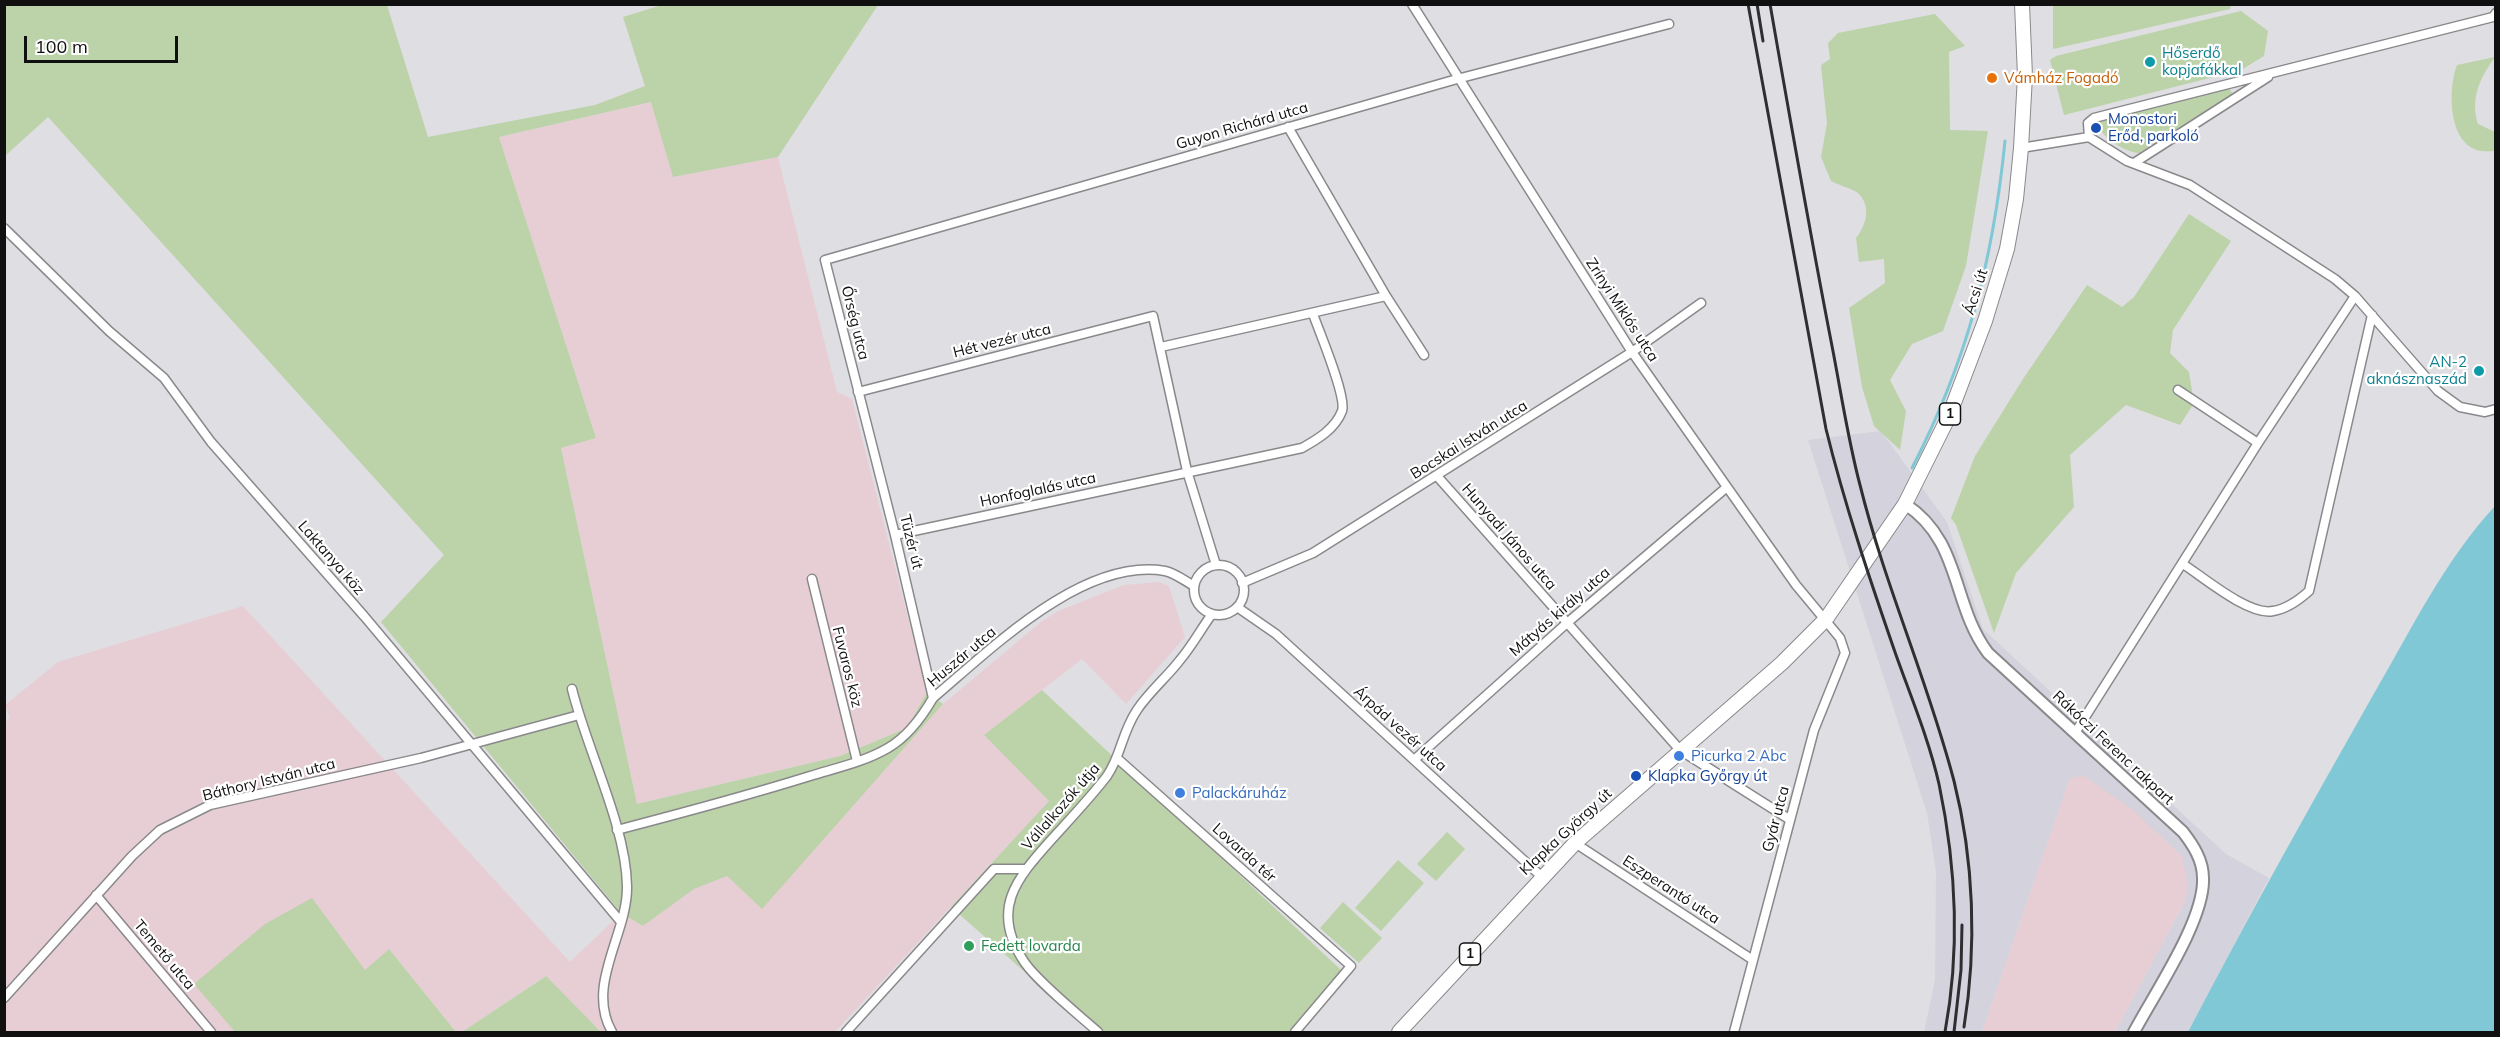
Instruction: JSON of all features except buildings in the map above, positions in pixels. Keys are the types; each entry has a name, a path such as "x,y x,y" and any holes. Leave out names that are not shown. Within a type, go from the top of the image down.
{"main road":[{"name":"Ácsi út","path":"1866,564 1905,504 1949,416 1996,288 2016,199 2021,148 2025,76 2022,4"},
{"name":"Klapka György út","path":"1398,1032 1541,876 1575,843 1782,663 1826,619 1866,564"}],"street":[{"name":"Zrínyi Miklós utca","path":"1412,4 1457,79 1632,352 1796,585 1826,619"},
{"path":"2089,137 2088,123 2094,118 2493,17 2496,14"},
{"name":"Guyon Richárd utca","path":"825,260 1457,79 1669,24"},
{"path":"2134,164 2274,73"},
{"path":"2226,84 2234,89 2235,98"},
{"path":"1288,127 1386,296 1424,355"},
{"path":"2021,148 2089,137 2134,164 2190,185 2335,279 2355,296 2438,391 2460,407 2485,412 2496,409"},
{"name":"Laktanya köz","path":"4,228 109,331 164,378 211,442 364,616 621,922"},
{"name":"Őrség utca","path":"825,260 858,392"},
{"path":"1216,565 1187,471 1161,347 1386,296"},
{"path":"2075,733 2258,443 2355,296"},
{"name":"Bocskai István utca","path":"1242,583 1312,553 1632,352 1701,303"},
{"name":"Honfoglalás utca","path":"895,535 1302,448 1323,436 1338,418 1343,400 1313,314"},
{"path":"2183,564 2247,606 2262,610 2272,612 2295,603 2309,591 2372,315"},
{"name":"Hét vezér utca","path":"858,392 1154,316 1161,347"},
{"path":"2178,390 2258,443"},
{"name":"Tüzér út","path":"858,392 895,535 933,698"},
{"name":"Hunyadi János utca","path":"1437,476 1680,750 1790,819"},
{"name":"Mátyás király utca","path":"1414,760 1567,623 1726,487"},
{"name":"Rákóczi Ferenc rakpart","path":"1905,504 1929,524 1946,549 1979,642 2008,672 2182,832 2195,850 2202,868 2203,886 2195,916 2134,1032"},
{"path":"1216,565 1232,569 1242,583 1244,591 1237,607 1229,613 1212,614 1200,607 1195,597 1194,586 1202,572 1216,565"},
{"name":"Huszár utca","path":"617,830 747,796 856,762 888,748 923,715 933,698 1030,617 1072,592 1109,578 1148,570 1168,572 1194,586"},
{"name":"Fuvaros köz","path":"812,579 856,762"},
{"name":"Árpád vezér utca","path":"1237,607 1276,634 1541,876"},
{"name":"Vállalkozók útja","path":"846,1032 994,868 1025,869 1089,798 1118,759 1119,745 1125,730 1139,707 1180,660 1212,614"},
{"name":"Gyár utca","path":"1734,1032 1814,730 1843,660 1844,646 1826,619"},
{"path":"572,689 627,867 627,890 621,922 609,958 605,987 608,1025 612,1032"},
{"name":"Báthory István utca","path":"4,998 96,895 160,830 210,805 421,758 469,743 579,715"},
{"name":"Lovarda tér","path":"1118,759 1351,966 1295,1032"},
{"name":"Eszperantó utca","path":"1575,843 1753,960"},
{"path":"1025,869 1008,902 1007,920 1012,941 1026,965 1098,1032"},
{"name":"Temető utca","path":"96,895 211,1032"}],"shaded area":[{"path":"652,102 673,177 778,157 837,392 852,399 927,692 907,728 840,756 637,804 561,448 596,438 499,137"},
{"path":"1881,431 1947,522 1983,629 2226,854 2269,878 2188,1032 2115,1032 2185,901 2070,778 1982,1032 1924,1032 1935,980 1936,872 1927,813 1808,440"},
{"path":"1159,582 1169,586 1185,637 1126,704 1082,659 984,735 1049,801 835,1032 601,1032 545,976 462,1032 456,1032 389,949 365,971 195,984 235,1032 5,1032 4,723 10,718 5,705 58,662 243,606 570,962 621,913 643,926 694,889 727,876 762,908 943,704 1041,622 1058,611 1124,585"},
{"path":"2084,776 2133,810 2182,856 2188,886 2185,901 2115,1032 1982,1032 2070,778"}],"green space":[{"path":"2053,4 2231,5 2230,9 2053,49"},
{"path":"5,5 387,5 428,137 595,105 645,86 623,17 662,5 878,5 778,157 673,177 651,102 499,137 596,438 561,448 637,804 840,756 907,728 927,692 943,704 762,909 727,876 694,889 643,926 621,913 381,622 444,555 48,117 5,156"},
{"path":"2241,11 2268,31 2264,56 2241,70 2064,115 2050,60 2056,56"},
{"path":"1935,14 1965,46 1949,52 1950,130 1988,131 1966,266 1943,331 1912,344 1890,380 1906,411 1900,450 1874,426 1862,387 1849,308 1885,283 1884,259 1859,262 1856,238 1865,222 1865,204 1858,193 1831,181 1821,157 1827,123 1821,65 1830,59 1828,43 1838,33"},
{"path":"2495,57 2481,81 2475,106 2478,124 2495,132 2495,151 2481,151 2467,145 2460,136 2453,113 2452,87 2457,65"},
{"path":"2228,87 2233,94 2139,153 2114,143 2096,123 2099,119"},
{"path":"2189,214 2231,241 2173,330 2170,353 2189,372 2194,403 2180,425 2126,405 2070,455 2074,507 2016,573 1994,633 1956,525 1951,518 1975,456 2023,379 2087,285 2122,307 2134,297"},
{"path":"1042,690 1341,970 1288,1032 1093,1032 951,907 1049,801 984,735"},
{"path":"1447,832 1465,849 1436,881 1417,864"},
{"path":"1398,860 1424,883 1381,931 1355,908"},
{"path":"312,898 365,970 389,949 456,1032 235,1032 194,984 265,924"},
{"path":"1343,902 1382,938 1359,963 1320,928"},
{"path":"546,976 601,1032 462,1032"}],"water":[{"path":"2495,506 2495,1032 2188,1032 2414,623 2444,573"}],"waterway":[{"path":"1912,468 1948,389 1975,309 1993,228 2005,141"}],"railway":[{"path":"1748,4 1826,429 1858,543 1925,735 1945,815 1954,908 1953,970 1945,1032"},
{"path":"1757,4 1763,41"},
{"path":"1770,4 1856,468 1870,523 1944,744 1961,811 1969,872 1972,935 1964,1027"},
{"path":"1954,1032 1961,970 1962,925"}],"place":[{"name":"Hőserdő kopjafákkal","path":"2150,62"},
{"name":"Vámház Fogadó","path":"1992,78"},
{"name":"Monostori Erőd, parkoló","path":"2096,128"},
{"name":"AN-2 aknásznaszád","path":"2479,371"},
{"name":"Picurka 2 Abc","path":"1679,756"},
{"name":"Klapka Győrgy út","path":"1636,776"},
{"name":"Palackáruház","path":"1180,793"},
{"name":"Fedett lovarda","path":"969,946"}]}
